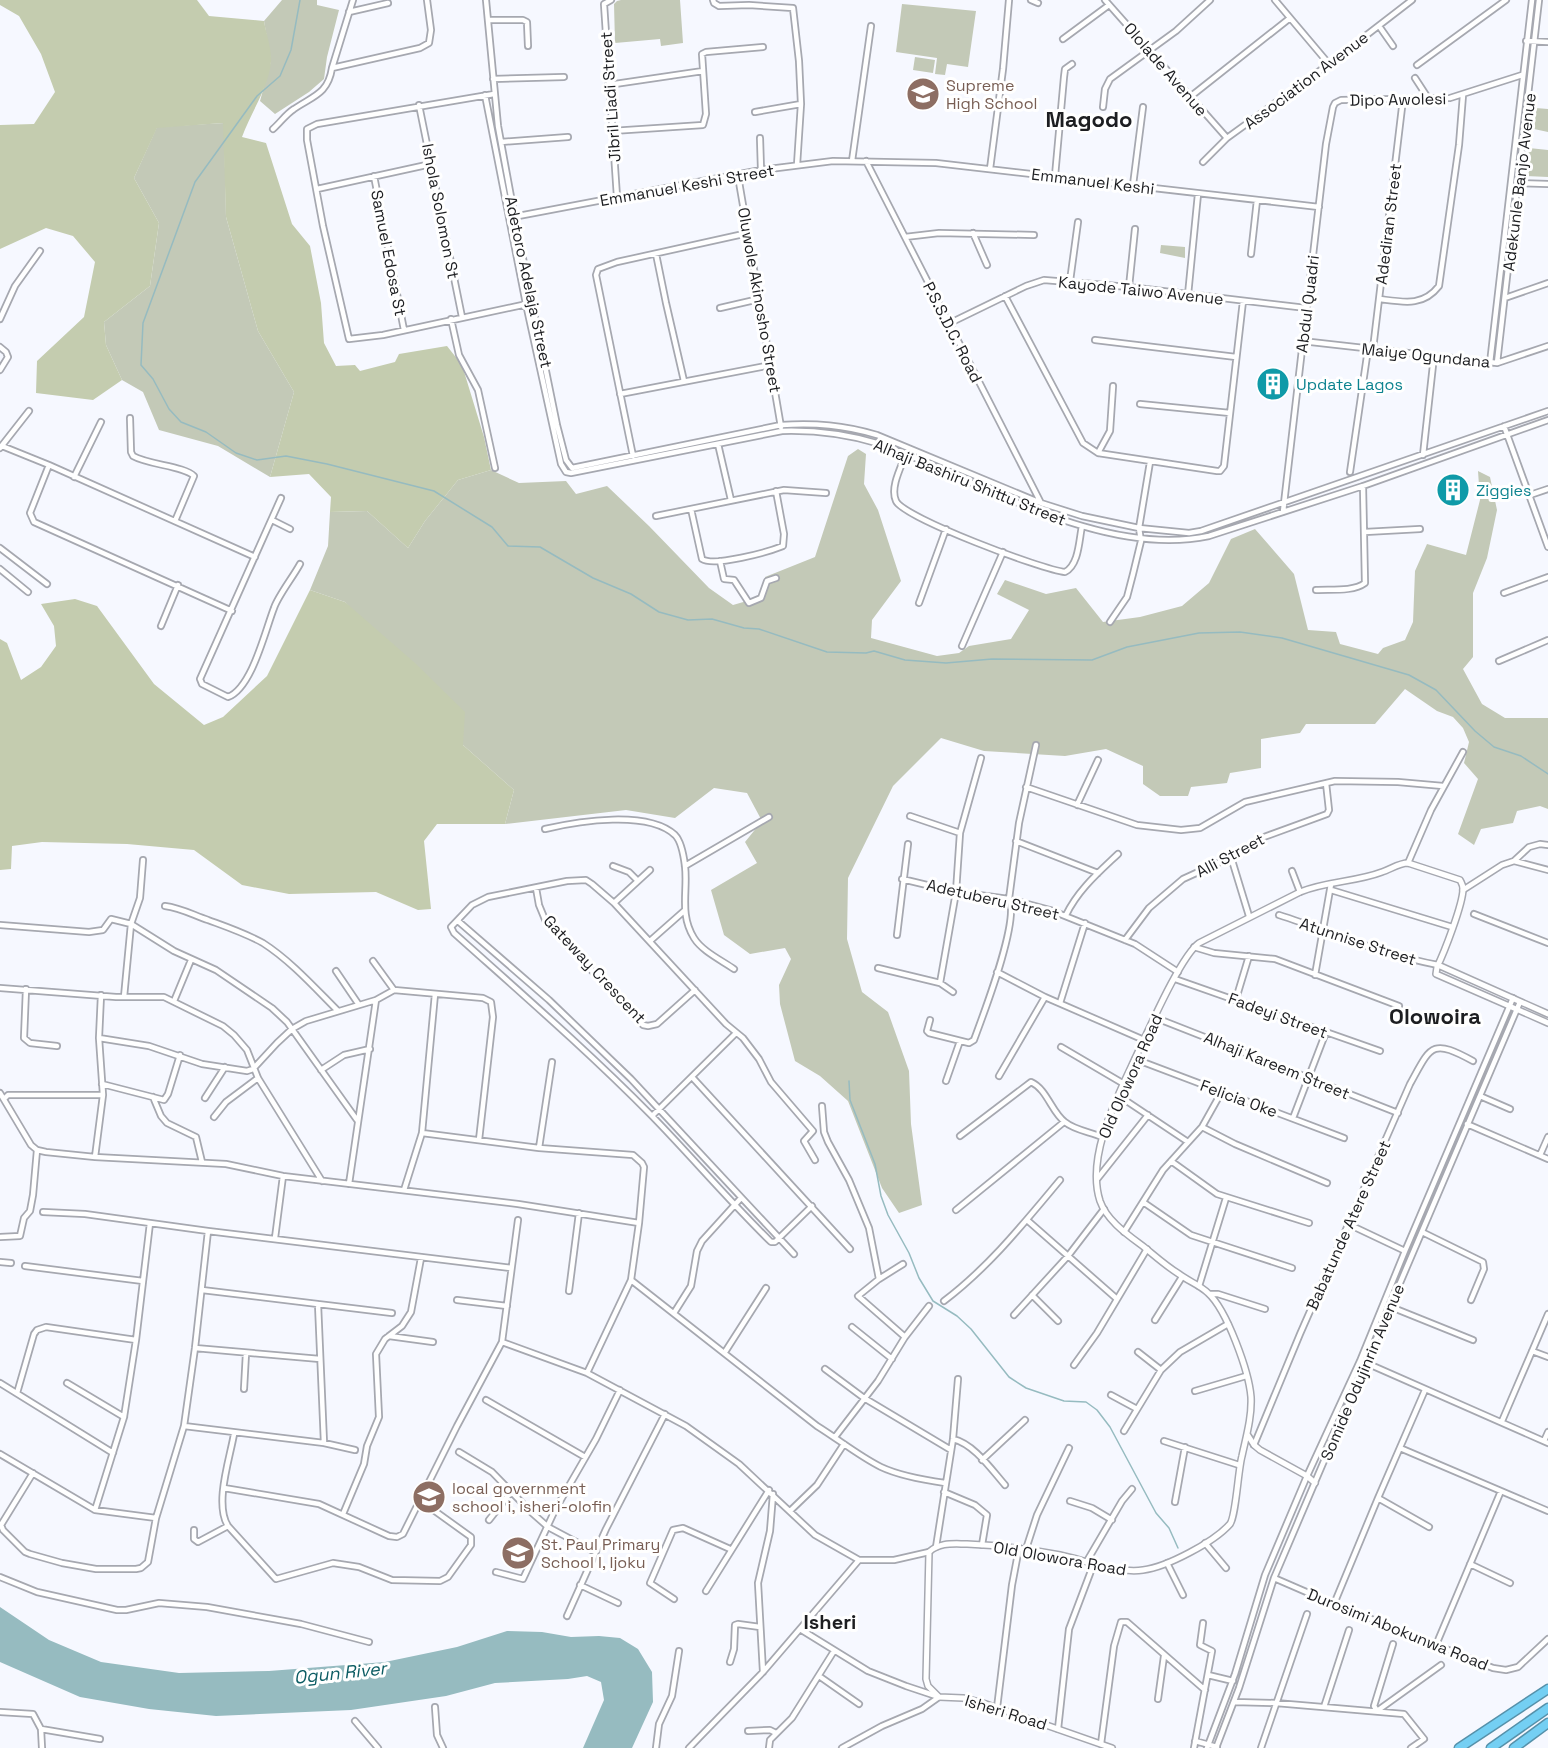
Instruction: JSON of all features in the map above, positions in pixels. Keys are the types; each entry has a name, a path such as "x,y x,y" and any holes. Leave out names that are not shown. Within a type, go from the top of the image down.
{"highway":[{"path":"1459,1748 1548,1689"},
{"path":"1491,1748 1548,1708"},
{"path":"1514,1748 1548,1723"}],"street":[{"path":"273,129 292,110 323,91 330,77 353,0"},
{"path":"332,68 420,48 429,43 431,30 428,0"},
{"name":"Adetoro Adelaja Street","path":"486,0 494,94 512,217 557,425 569,469"},
{"name":"Jibril Liadi Street","path":"611,0 602,2 617,197"},
{"path":"713,0 719,6 749,5 793,8"},
{"path":"793,0 801,104 797,165"},
{"path":"990,169 1004,69 1010,0"},
{"path":"1031,0 1038,3"},
{"path":"1103,107 1105,89 1110,79 1176,31 1210,0"},
{"path":"1275,0 1329,64"},
{"name":"Association Avenue","path":"1203,162 1227,138 1412,0"},
{"path":"1417,65 1506,0"},
{"name":"Adekunle Banjo Avenue","path":"1490,363 1532,0"},
{"name":"Adekunle Banjo Avenue","path":"1497,363 1539,0"},
{"path":"1064,39 1107,2"},
{"name":"Ololade Avenue","path":"1107,2 1227,138"},
{"path":"349,12 388,3"},
{"path":"1190,97 1290,18"},
{"path":"489,20 527,22 528,45"},
{"path":"852,161 871,26"},
{"path":"1379,26 1393,46"},
{"path":"1526,41 1548,42"},
{"path":"612,131 703,125 706,114 702,54 763,47"},
{"path":"1055,176 1065,69 1072,64"},
{"path":"608,85 703,71"},
{"name":"Dipo Awolesi","path":"1341,100 1428,99 1463,95 1522,75"},
{"path":"493,79 564,77"},
{"path":"1415,78 1428,99"},
{"path":"494,94 317,124 307,129 323,226 350,339 532,303"},
{"path":"485,95 512,217 526,304 561,464 569,469"},
{"path":"1379,299 1414,302 1425,299 1439,286 1459,145 1463,95"},
{"name":"Adediran Street","path":"1350,471 1379,299 1403,99"},
{"name":"Abdul Quadri","path":"1283,512 1326,144 1333,107 1341,100"},
{"path":"755,112 801,104"},
{"name":"Ishola Solomon St","path":"420,105 462,317"},
{"path":"1133,185 1143,106"},
{"path":"501,142 568,136"},
{"path":"760,138 761,170"},
{"name":"Emmanuel Keshi Street","path":"512,217 761,170 833,161 866,161"},
{"name":"Emmanuel Keshi","path":"866,161 936,163 1319,207"},
{"name":"P.S.S.D.C. Road","path":"866,161 1041,503"},
{"path":"317,189 431,164"},
{"name":"Samuel Edosa St","path":"374,176 404,330"},
{"name":"Oluwole Akinosho Street","path":"738,176 781,428"},
{"path":"1519,183 1548,184"},
{"path":"1188,295 1198,194"},
{"path":"1251,254 1257,200"},
{"path":"1070,281 1077,222"},
{"path":"1129,287 1135,229"},
{"path":"905,237 939,232 1034,235"},
{"path":"634,458 596,275 598,269 748,233"},
{"path":"973,233 987,265"},
{"path":"0,319 15,286 40,251"},
{"path":"656,254 684,381"},
{"name":"Kayode Taiwo Avenue","path":"948,324 1035,282 1044,280 1129,287 1306,308"},
{"path":"1505,298 1548,283"},
{"path":"1005,296 1083,443 1098,453 1221,471 1224,466 1243,301"},
{"path":"720,308 759,299"},
{"path":"451,319 458,350 478,390 495,468"},
{"path":"1095,340 1236,357"},
{"name":"Maiye Ogundana","path":"1302,342 1490,363 1497,363 1548,346"},
{"path":"0,347 8,357 0,370"},
{"path":"1423,454 1434,356"},
{"path":"620,394 771,365"},
{"path":"1098,453 1111,427 1113,386"},
{"path":"1140,404 1230,413"},
{"path":"29,411 1,447 49,465 255,557"},
{"name":"Alhaji Bashiru Shittu Street","path":"569,469 814,423 850,427 877,435 1041,503 1082,516 1139,528 1189,533 1201,531 1548,411"},
{"path":"130,418 133,456 183,470 194,476 175,521"},
{"name":"Alhaji Bashiru Shittu Street","path":"781,428 854,436 880,444 1039,512 1082,526 1140,538 1192,540 1364,486 1548,420"},
{"path":"74,477 101,422"},
{"path":"1504,426 1548,547"},
{"path":"718,441 730,500"},
{"path":"908,448 894,488 896,501 899,506 911,513 946,529 1003,552 1060,571 1069,570 1074,562 1082,526"},
{"path":"1110,622 1127,597 1140,538 1139,528 1150,462"},
{"path":"49,465 30,513 34,522 232,611"},
{"path":"1316,590 1353,588 1365,583 1364,486"},
{"path":"1530,495 1548,489"},
{"path":"691,509 702,559 709,562 720,561 783,546 784,534 776,491"},
{"path":"656,516 776,491 826,493"},
{"path":"281,498 200,681 202,684 228,697 232,696 253,667 274,606 300,564"},
{"path":"1039,512 1041,503"},
{"path":"272,520 290,529"},
{"path":"919,603 946,529"},
{"path":"1365,532 1420,529"},
{"path":"0,548 47,584"},
{"path":"962,646 1003,552"},
{"path":"720,561 724,579 734,580 749,603 761,598 767,582 776,578"},
{"path":"0,568 28,592"},
{"path":"1504,593 1548,577"},
{"path":"161,626 177,585"},
{"path":"1499,661 1548,640"},
{"path":"930,1020 927,1031 929,1033 973,1042 997,972 1011,913 1009,899 1016,841 1036,745"},
{"path":"1463,752 1443,786 1408,863 1460,880 1463,890 1436,974 1548,1023"},
{"path":"940,983 956,892 960,833 981,758"},
{"path":"1077,805 1098,760"},
{"path":"1026,787 1137,825 1181,830 1200,828 1245,802 1335,781 1443,786"},
{"name":"Alli Street","path":"1125,940 1149,908 1176,884 1231,857 1271,833 1327,814 1329,810 1326,783"},
{"path":"910,816 960,833"},
{"path":"685,866 769,818"},
{"path":"545,828 613,820 653,823 671,832 678,839 685,866 684,911 693,937 700,945 734,969"},
{"path":"1016,841 1098,873"},
{"path":"897,935 908,844"},
{"path":"1463,890 1502,865 1514,861 1535,844 1548,845"},
{"path":"1066,915 1079,892 1118,854"},
{"path":"1231,857 1249,916"},
{"path":"124,997 126,957 131,924 140,898 143,860"},
{"path":"1514,861 1548,870"},
{"name":"Old Olowora Road","path":"936,1547 942,1544 1019,1548 1134,1571 1167,1563 1205,1543 1232,1520 1239,1465 1247,1434 1251,1396 1246,1376 1228,1324 1210,1294 1182,1277 1124,1232 1104,1209 1100,1200 1098,1178 1098,1155 1102,1137 1144,1040 1178,972 1194,946 1249,916 1315,885 1331,887 1382,873 1400,864 1408,863"},
{"path":"613,866 629,872 638,881"},
{"path":"614,903 650,870"},
{"path":"1292,871 1300,892"},
{"name":"Adetuberu Street","path":"902,879 956,892 1009,899 1066,915 1125,940 1178,972"},
{"path":"812,1206 780,1238 771,1242 734,1206 652,1116 540,1009 451,930 453,924 477,901 567,881 586,880 614,903 743,1038 755,1053 771,1082 812,1130 813,1134 804,1141 815,1160"},
{"path":"1315,975 1331,887 1452,927"},
{"name":"Gateway Crescent","path":"536,888 546,922 643,1025 657,1024 695,990"},
{"path":"165,906 181,909 209,921 226,925 264,944 308,981 338,1011"},
{"path":"650,941 684,911"},
{"path":"1474,914 1548,943"},
{"name":"Atunnise Street","path":"1279,915 1324,929 1383,952 1438,965"},
{"path":"0,925 89,932 103,930 111,919 131,924 191,960 216,970 282,1016 357,1120"},
{"path":"458,921 549,1000 631,1079 794,1254"},
{"path":"1060,1003 1085,923"},
{"path":"1194,946 1214,953 1275,960 1399,1006"},
{"path":"1236,999 1249,956"},
{"path":"174,1001 191,960"},
{"path":"373,961 394,990"},
{"path":"1438,965 1548,1014"},
{"path":"878,968 940,983 953,992"},
{"path":"336,971 358,1005"},
{"path":"997,972 1046,997 1144,1040"},
{"name":"Fadeyi Street","path":"1175,979 1380,1051"},
{"path":"0,988 124,997 160,996 223,1026 247,1050 258,1078 322,1181"},
{"path":"26,989 24,1038 30,1043 57,1046"},
{"path":"99,1038 149,1046 202,1064 242,1072 253,1069 292,1029 315,1018 376,1000 394,990 483,999 491,1002 493,1006 479,1140"},
{"path":"404,1190 422,1133 435,994"},
{"path":"95,1157 103,1095 99,1038 101,995"},
{"path":"999,1076 1046,997"},
{"path":"1208,1746 1233,1681 1260,1592 1307,1476 1363,1362 1405,1251 1513,998"},
{"path":"349,1184 376,1000"},
{"path":"540,1009 549,1000"},
{"name":"Somide Odujinrin Avenue","path":"1217,1748 1274,1578 1363,1362 1390,1307 1520,1002"},
{"name":"Alhaji Kareem Street","path":"1156,1018 1398,1113"},
{"path":"1293,1118 1326,1032"},
{"path":"652,1116 736,1033"},
{"path":"946,1081 960,1041"},
{"path":"1061,1047 1124,1084"},
{"name":"Babatunde Atere Street","path":"1254,1445 1348,1224 1410,1084 1426,1054 1440,1047 1450,1049 1473,1061"},
{"path":"321,1070 344,1055 370,1049"},
{"path":"102,1084 166,1099 180,1055"},
{"name":"Felicia Oke","path":"1135,1059 1344,1138"},
{"path":"539,1148 552,1062"},
{"path":"205,1098 225,1067"},
{"path":"692,1077 850,1249"},
{"path":"214,1117 226,1102 258,1078"},
{"path":"960,1136 1031,1082 1047,1098 1064,1122 1102,1137"},
{"path":"0,1093 5,1098 26,1138 37,1150 95,1157 226,1164 283,1176 579,1213 639,1224"},
{"path":"1124,1232 1171,1161 1202,1127 1221,1093"},
{"path":"5,1098 8,1095 103,1095"},
{"path":"1119,1096 1188,1142"},
{"path":"1480,1096 1510,1109"},
{"path":"153,1097 161,1116 167,1123 196,1137 202,1162"},
{"path":"822,1106 824,1132 849,1180 869,1228 879,1279"},
{"path":"1098,1178 1149,1115"},
{"path":"956,1210 1064,1122"},
{"path":"1467,1124 1548,1159"},
{"path":"1202,1127 1234,1144 1327,1183"},
{"path":"422,1133 539,1148 633,1155 638,1158 644,1167 631,1280 587,1373"},
{"path":"1540,1155 1548,1137"},
{"path":"0,1237 20,1236 24,1218 30,1211 37,1150"},
{"path":"1171,1161 1207,1188 1226,1198 1309,1224"},
{"path":"275,1238 283,1176"},
{"path":"944,1301 965,1285 1027,1220 1060,1180"},
{"path":"674,1313 691,1286 697,1251 702,1241 741,1198"},
{"path":"1199,1286 1226,1198"},
{"path":"1143,1202 1185,1231 1213,1243 1292,1268"},
{"path":"1014,1315 1068,1256 1104,1209"},
{"path":"44,1212 85,1214 511,1268"},
{"path":"569,1291 579,1213"},
{"path":"224,1488 308,1502 343,1514 389,1536 397,1537 403,1534 502,1342 518,1220"},
{"path":"1027,1220 1117,1299"},
{"path":"95,1510 124,1417 150,1223"},
{"path":"1348,1224 1405,1251"},
{"path":"33,1473 1,1525 3,1530 25,1552 62,1563 96,1569 141,1568 147,1562 156,1518 184,1426 208,1231"},
{"path":"1422,1232 1483,1262 1484,1269 1471,1300"},
{"path":"1074,1365 1097,1333 1147,1250"},
{"path":"343,1514 364,1464 367,1446 379,1417 376,1354 389,1336 402,1326 411,1312 421,1258"},
{"path":"0,1262 11,1263"},
{"path":"903,1264 859,1293 859,1298 905,1337"},
{"path":"25,1266 143,1281"},
{"path":"1155,1320 1182,1277"},
{"path":"631,1280 817,1426 844,1444 883,1468 945,1484"},
{"path":"725,1352 766,1288"},
{"path":"202,1290 392,1313"},
{"path":"1210,1294 1218,1294 1265,1309"},
{"path":"1032,1295 1058,1321"},
{"path":"458,1300 507,1306"},
{"path":"318,1304 324,1443"},
{"path":"835,1437 928,1306"},
{"path":"1390,1307 1473,1341"},
{"path":"1502,1421 1548,1314"},
{"path":"1124,1431 1161,1370 1180,1352 1228,1324"},
{"path":"17,1394 34,1334 38,1330 46,1327 136,1341"},
{"path":"852,1327 892,1359"},
{"path":"389,1336 433,1342"},
{"path":"502,1342 587,1373 705,1438 771,1492 815,1535 859,1560 894,1560 929,1552 936,1547 953,1438 958,1379"},
{"path":"195,1348 320,1359"},
{"path":"1532,1351 1548,1357"},
{"path":"1138,1352 1161,1370"},
{"path":"244,1389 246,1353"},
{"path":"1363,1362 1546,1442 1548,1432"},
{"path":"825,1369 864,1398 951,1450"},
{"path":"1195,1391 1246,1376"},
{"path":"0,1383 113,1453"},
{"path":"68,1383 124,1417"},
{"path":"495,1572 522,1580 555,1510 620,1390"},
{"path":"1334,1604 1425,1390"},
{"path":"1111,1395 1137,1409"},
{"path":"486,1400 585,1457"},
{"path":"567,1616 595,1552 665,1414"},
{"path":"982,1460 1025,1420"},
{"path":"184,1426 234,1434 324,1443 355,1450"},
{"path":"234,1434 222,1510 228,1526 276,1579 333,1563 359,1567 392,1580 440,1581 448,1577 471,1545 471,1537 421,1501"},
{"path":"1247,1434 1254,1445 1315,1483"},
{"path":"953,1438 961,1441 1005,1485"},
{"path":"1164,1441 1239,1465"},
{"path":"790,1511 817,1485 844,1444"},
{"path":"1175,1502 1185,1447"},
{"path":"1026,1549 1029,1532 1069,1448"},
{"path":"1400,1448 1548,1511"},
{"path":"459,1452 492,1472 548,1527 595,1552"},
{"path":"0,1454 95,1510 156,1518"},
{"path":"1058,1729 1069,1629 1090,1562 1122,1501 1132,1489"},
{"path":"1436,1645 1501,1491"},
{"path":"489,1520 511,1492"},
{"path":"706,1591 730,1549 771,1492"},
{"path":"763,1672 758,1583 770,1532 771,1492"},
{"path":"944,1492 975,1505 987,1515 982,1545"},
{"path":"1378,1498 1430,1527"},
{"path":"1070,1501 1092,1508 1112,1520"},
{"path":"194,1530 194,1539 198,1542 228,1526"},
{"path":"674,1599 650,1583 674,1530 683,1528 730,1549"},
{"path":"1205,1543 1226,1568"},
{"path":"997,1708 1012,1585 1019,1548"},
{"path":"929,1552 926,1679 928,1686 939,1697"},
{"path":"689,1748 763,1672 859,1560"},
{"path":"1167,1563 1183,1595"},
{"path":"1470,1564 1510,1583"},
{"path":"0,1577 37,1592 117,1610 159,1603 207,1607 301,1624 369,1642"},
{"name":"Durosimi Abokunwa Road","path":"1274,1578 1493,1668 1510,1670 1518,1667 1548,1639"},
{"path":"580,1585 618,1603"},
{"path":"1260,1592 1268,1595"},
{"path":"1261,1748 1307,1614"},
{"path":"1101,1744 1114,1646 1121,1622 1127,1622 1205,1690"},
{"path":"1194,1748 1212,1651 1200,1645 1203,1623"},
{"path":"730,1662 734,1649 735,1625 760,1627"},
{"path":"800,1629 834,1651 882,1677 939,1697"},
{"path":"1324,1707 1349,1630"},
{"path":"1377,1712 1374,1706 1393,1644"},
{"path":"656,1748 659,1724 672,1696 679,1651"},
{"path":"769,1748 770,1740 792,1718 834,1651"},
{"path":"1158,1699 1164,1656"},
{"path":"1377,1712 1441,1665"},
{"path":"1208,1675 1233,1681"},
{"path":"819,1676 859,1704"},
{"path":"842,1748 882,1726 922,1709 939,1697"},
{"name":"Isheri Road","path":"939,1697 963,1698 997,1708 1112,1748"},
{"path":"1234,1702 1276,1703 1404,1714 1424,1739 1411,1748"},
{"path":"435,1707 436,1735 443,1748"},
{"path":"0,1712 33,1714 41,1729 42,1748"},
{"path":"355,1721 378,1748"},
{"path":"41,1729 100,1739"},
{"path":"748,1731 770,1730 776,1733"},
{"path":"1195,1741 1217,1748"}],"green space":[{"path":"0,0 197,0 209,16 264,21 271,62 263,91 242,137 266,143 292,224 310,246 321,303 324,343 336,366 355,365 360,371 395,362 399,354 447,346 462,365 484,437 491,470 458,480 425,521 408,548 367,511 330,512 331,497 309,474 270,477 294,392 258,331 226,217 223,123 157,128 134,178 159,223 150,286 104,322 106,345 122,380 93,400 36,393 37,361 84,317 95,262 73,236 46,228 0,249 0,125 34,124 55,92 41,54 19,16 0,5"},
{"path":"282,0 317,0 317,5 339,10 324,79 309,92 275,114 260,101 271,61 264,21"},
{"path":"621,0 680,0 683,43 661,46 660,39 615,43 614,4"},
{"path":"902,4 976,11 968,67 947,64 945,75 935,74 937,58 896,52"},
{"path":"915,57 935,60 933,73 913,70"},
{"path":"1536,108 1548,109 1548,132 1534,129"},
{"path":"224,123 226,217 258,331 294,392 270,477 218,446 159,430 143,392 122,380 106,345 104,322 150,286 159,223 134,178 157,127"},
{"path":"1529,148 1548,150 1548,177 1526,176"},
{"path":"1161,245 1185,247 1185,258 1160,253"},
{"path":"858,449 866,454 864,484 878,510 901,581 872,620 871,638 937,656 959,653 969,646 1011,639 1029,610 997,594 1005,580 1046,594 1076,588 1103,622 1140,617 1182,606 1209,583 1231,539 1255,529 1294,574 1308,630 1336,632 1340,644 1378,654 1383,648 1405,640 1413,622 1415,571 1427,544 1466,555 1480,500 1478,471 1490,477 1497,510 1487,558 1473,593 1473,657 1463,669 1482,704 1505,718 1548,718 1548,809 1540,806 1517,811 1513,823 1481,829 1474,845 1458,834 1478,779 1464,763 1469,742 1463,728 1453,717 1437,711 1405,689 1375,724 1306,724 1300,733 1261,739 1261,768 1230,773 1227,783 1191,787 1188,796 1160,796 1143,784 1143,766 1106,749 1065,756 984,751 941,738 893,786 848,878 847,939 862,992 888,1012 909,1071 911,1124 922,1205 899,1213 882,1188 848,1101 820,1076 795,1061 780,1004 779,985 791,959 785,948 750,954 724,935 711,890 757,863 745,842 762,821 747,793 714,788 675,818 626,810 505,824 514,790 463,745 345,602 310,590 328,546 330,512 367,511 408,548 425,521 458,480 491,470 519,483 566,481 576,494 607,486 709,588 733,605 764,596 765,577 815,557 848,456"},
{"path":"310,590 345,602 415,663 465,712 463,745 514,790 505,824 437,824 424,841 431,909 418,910 376,892 289,894 242,885 194,850 127,844 42,842 12,846 11,869 0,870 0,639 7,643 21,680 41,667 56,646 54,626 41,604 75,599 97,606 154,684 204,725 223,717 267,676"}],"water":[{"name":"Ogun River","path":"0,1607 49,1640 101,1662 179,1673 269,1671 385,1662 457,1647 507,1631 542,1632 571,1637 620,1638 638,1649 652,1672 653,1702 632,1748 583,1748 604,1700 601,1682 587,1676 495,1683 446,1696 351,1710 216,1716 149,1709 80,1697 0,1662"}],"waterway":[{"path":"300,0 291,50 280,76 257,96 195,182 143,323 141,365 153,379 169,409 181,422 206,432 236,453 257,460 286,456 434,491 492,527 508,546 540,547 593,578 631,594 659,612 688,620 712,619 744,628 759,629 827,652 866,653 874,651 905,660 946,663 992,659 1092,660 1127,647 1199,633 1240,632 1282,638 1409,675 1436,690 1475,731 1494,747 1521,756 1548,774"},
{"path":"849,1081 850,1100 875,1164 881,1196 888,1215 933,1301 957,1316 971,1329 1009,1377 1026,1388 1064,1401 1086,1402 1097,1410 1110,1427 1156,1513 1169,1528 1178,1548"}],"place":[{"name":"Supreme High School","path":"923,94"},
{"name":"Update Lagos","path":"1273,384"},
{"name":"Ziggies","path":"1453,490"},
{"name":"local government school i, isheri-olofin","path":"429,1497"},
{"name":"St. Paul Primary School I, Ijoku","path":"518,1553"}],"district":[{"name":"Magodo","path":"1089,119"},
{"name":"Olowoira","path":"1435,1016"},
{"name":"Isheri","path":"830,1622"}]}
